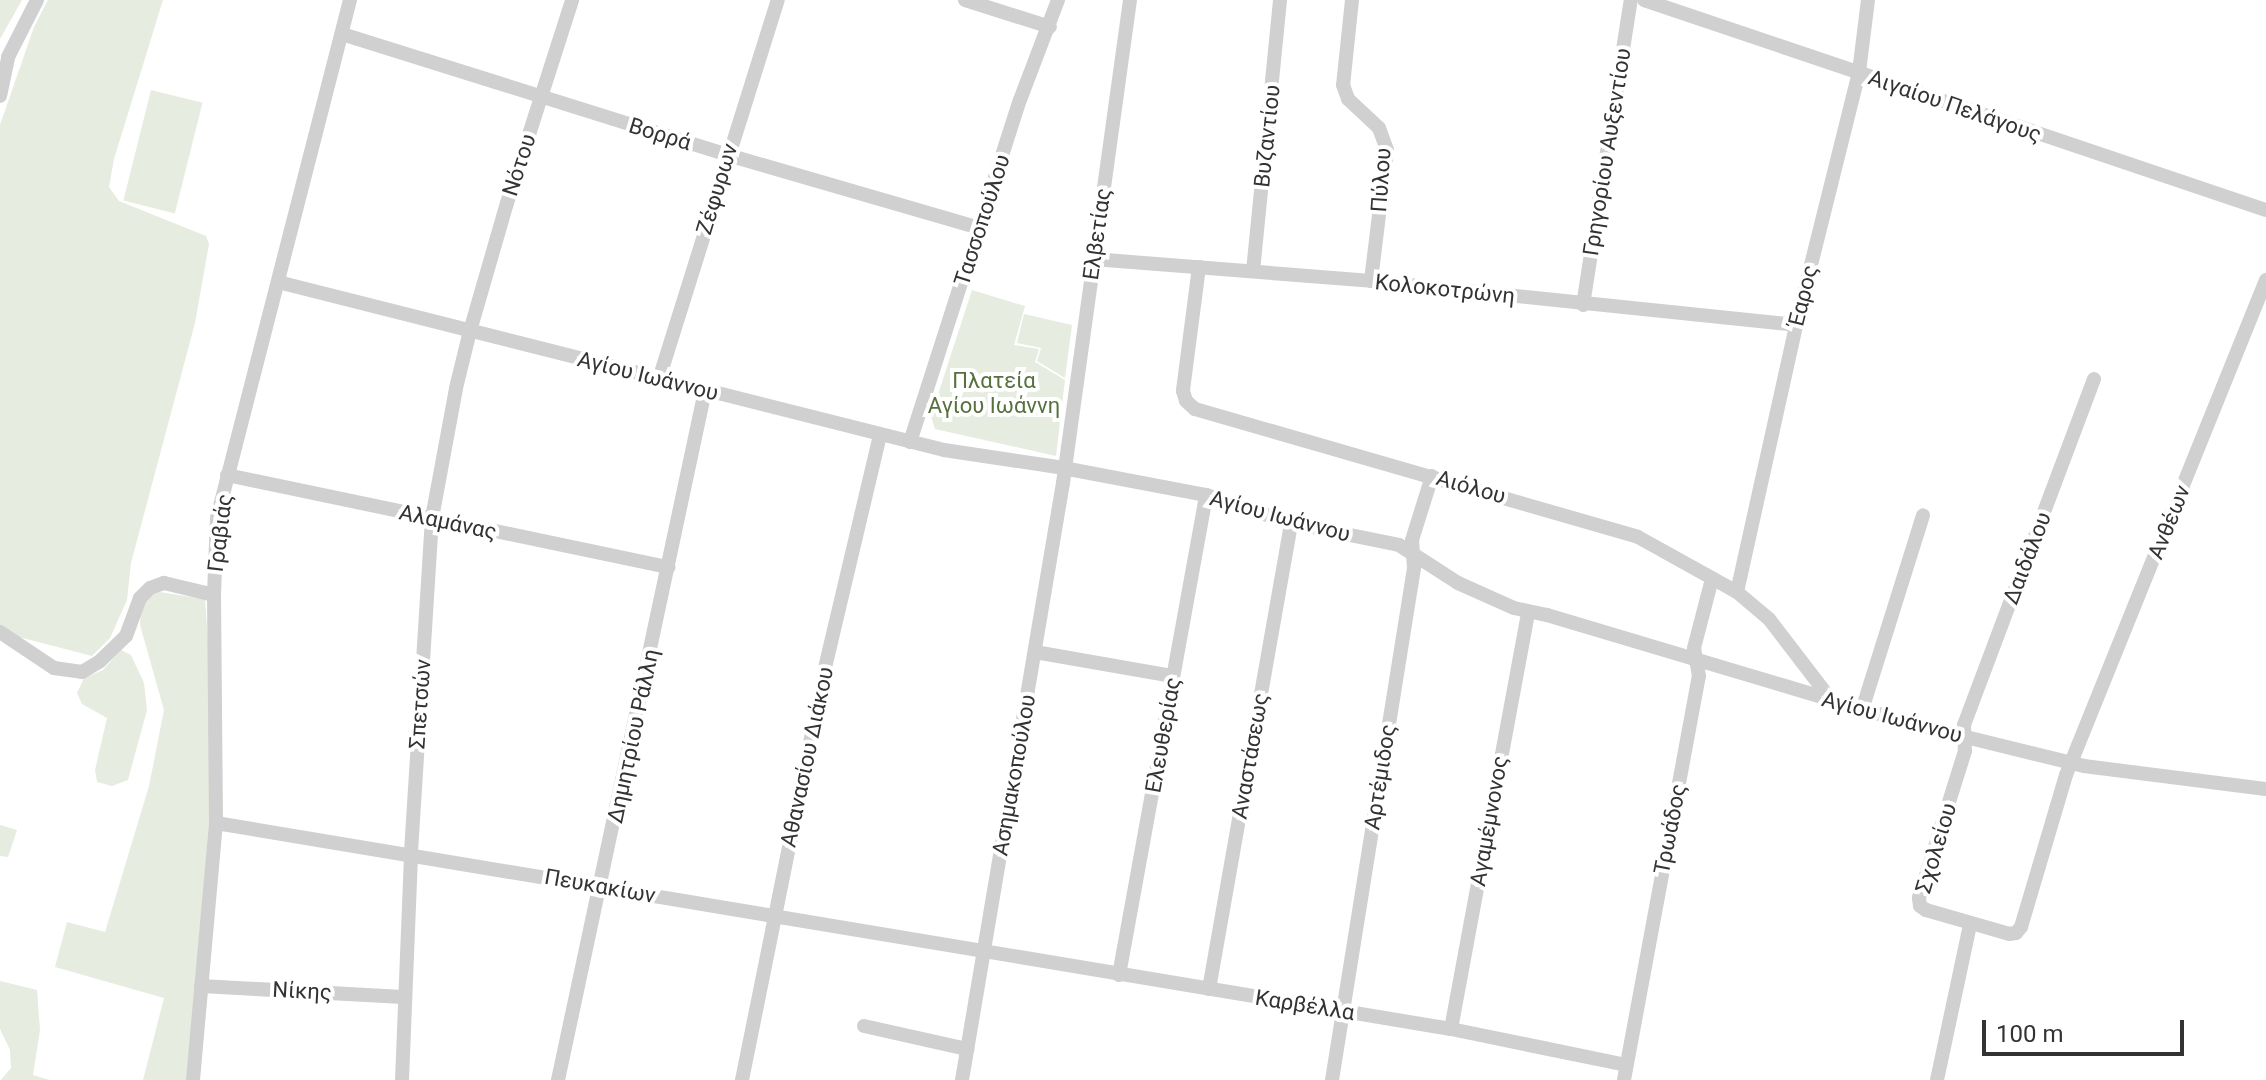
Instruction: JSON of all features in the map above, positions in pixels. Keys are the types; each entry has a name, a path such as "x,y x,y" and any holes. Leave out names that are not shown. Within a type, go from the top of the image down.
{"street":[{"path":"0,96 8,57 37,0"},
{"name":"Γραβιάς","path":"193,1080 216,823 214,595 217,518 350,0"},
{"name":"Νότου","path":"470,331 572,0"},
{"name":"Ζέφυρων","path":"659,379 778,0"},
{"path":"965,0 1050,27"},
{"name":"Τασσοπούλου","path":"910,442 1020,100 1058,0"},
{"name":"Ελβετίας","path":"1066,469 1130,0"},
{"name":"Βυζαντίου","path":"1253,271 1280,0"},
{"name":"Πύλου","path":"1352,0 1343,85 1348,99 1379,128 1387,150 1371,281"},
{"name":"Γρηγορίου Αυξεντίου","path":"1583,305 1631,0"},
{"name":"Αιγαίου Πελάγους","path":"1644,0 2117,163 2266,210"},
{"name":"Έαρος","path":"1737,592 1796,325 1859,72 1868,0"},
{"name":"Βορρά","path":"342,34 728,155 980,228"},
{"name":"Κολοκοτρώνη","path":"1093,259 1371,281 1796,325"},
{"name":"Αιόλου","path":"1199,267 1183,391 1186,401 1207,413 1638,537 1737,592 1769,619 1832,701"},
{"name":"Ανθέων","path":"2071,763 2266,280"},
{"name":"Αγίου Ιωάννου","path":"278,282 880,435 1206,495 1291,523 1399,545 1458,583 1528,613 1547,615 1862,710 1964,737 2071,763 2266,789"},
{"name":"Σπετσών","path":"402,1080 403,997 432,518 470,331"},
{"name":"Δαιδάλου","path":"1964,737 1964,725 2094,379"},
{"name":"Δημητρίου Ράλλη","path":"558,1080 705,391"},
{"name":"Αθανασίου Διάκου","path":"742,1080 824,672 880,435"},
{"name":"Ασημακοπούλου","path":"962,1080 1066,469"},
{"name":"Αλαμάνας","path":"227,475 669,567"},
{"name":"Αρτέμιδος","path":"1332,1080 1414,568 1412,540 1432,476"},
{"name":"Ελευθερίας","path":"1119,975 1206,495"},
{"path":"1862,710 1923,515"},
{"name":"Αναστάσεως","path":"1209,989 1291,523"},
{"name":"Τρωάδος","path":"1625,1073 1699,676 1694,648 1712,579"},
{"path":"0,632 54,668 82,672 100,661 126,636 140,598 150,588 164,583 214,595"},
{"name":"Αγαμέμνονος","path":"1451,1029 1528,613"},
{"path":"1035,652 1173,676"},
{"name":"Σχολείου","path":"1964,737 1965,751 1919,902 1926,910 1970,925 2009,934 2019,930 2071,763"},
{"name":"Πευκακίων","path":"216,823 411,852 984,951"},
{"path":"1937,1080 1970,925"},
{"name":"Καρβέλλα","path":"984,951 1451,1029 1625,1073"},
{"name":"Νίκης","path":"201,986 403,997"},
{"path":"864,1026 967,1049"}],"green space":[{"path":"0,0 22,0 0,39"},
{"path":"48,0 163,0 114,159 109,187 119,201 206,236 209,244 195,323 131,563 127,600 110,638 92,656 11,635 0,626 0,125 34,27"},
{"path":"151,90 202,103 175,213 123,201"},
{"name":"Πλατεία Αγίου Ιωάννη","path":"972,290 1025,306 1014,345 1039,349 1035,362 1065,380 1056,456 935,429 931,416"},
{"path":"1024,314 1072,325 1065,378 1037,361 1041,348 1017,343"},
{"path":"159,592 205,599 210,670 209,822 187,1080 143,1080 164,998 55,967 67,922 105,932 149,786 164,710 140,625 141,608 149,596"},
{"path":"121,650 131,655 144,683 147,710 128,780 112,786 97,782 95,770 107,718 82,704 77,693 84,678 103,670"},
{"path":"0,825 17,830 8,857 0,856"},
{"path":"0,981 37,990 40,1030 33,1075 50,1080 1,1080 11,1068 10,1050 0,1029"}]}
